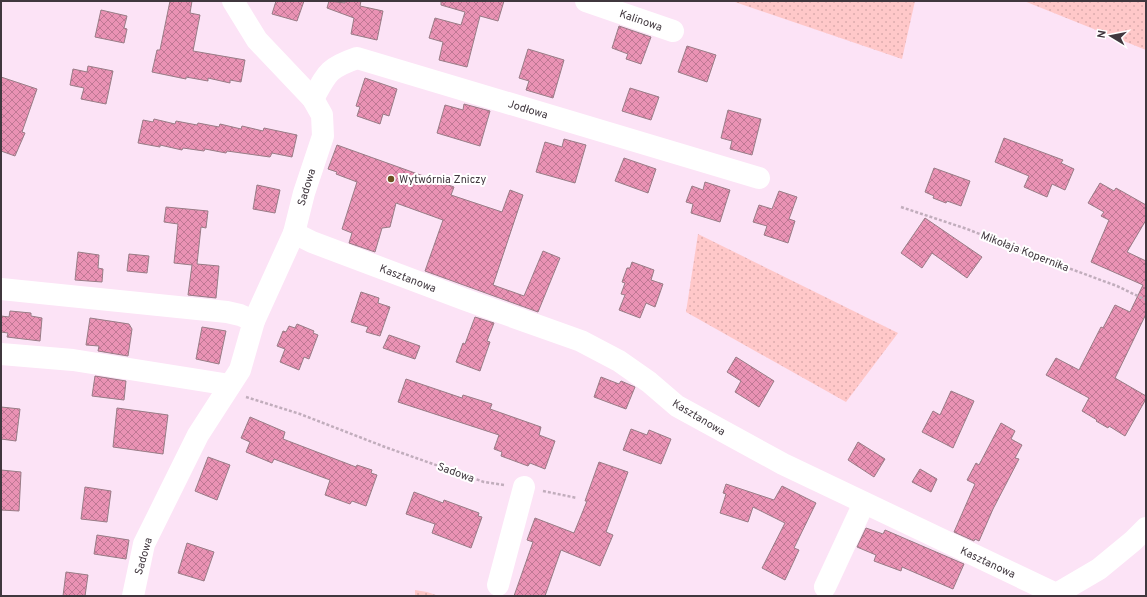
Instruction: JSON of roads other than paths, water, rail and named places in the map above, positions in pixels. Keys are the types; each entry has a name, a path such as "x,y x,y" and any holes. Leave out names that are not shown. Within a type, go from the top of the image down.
{"street":[{"name":"Sadowa","path":"133,596 144,544 198,435 240,370 254,321 294,233 304,193 322,136 322,115 313,99 257,40 233,1"},
{"name":"Kalinowa","path":"586,1 673,31"},
{"name":"Jodłowa","path":"313,99 326,75 340,64 357,58 759,178"},
{"name":"Kasztanowa","path":"294,233 312,242 466,300 581,341 619,361 649,382 677,406 783,464 1054,595"},
{"path":"1,289 227,312 240,315 254,321"},
{"path":"1,354 73,360 228,388"},
{"path":"498,585 524,487"},
{"path":"825,586 864,503"},
{"path":"1054,595 1099,569 1133,541 1146,528"}],"place":[{"name":"Wytwórnia Zniczy","path":"391,179"}]}
